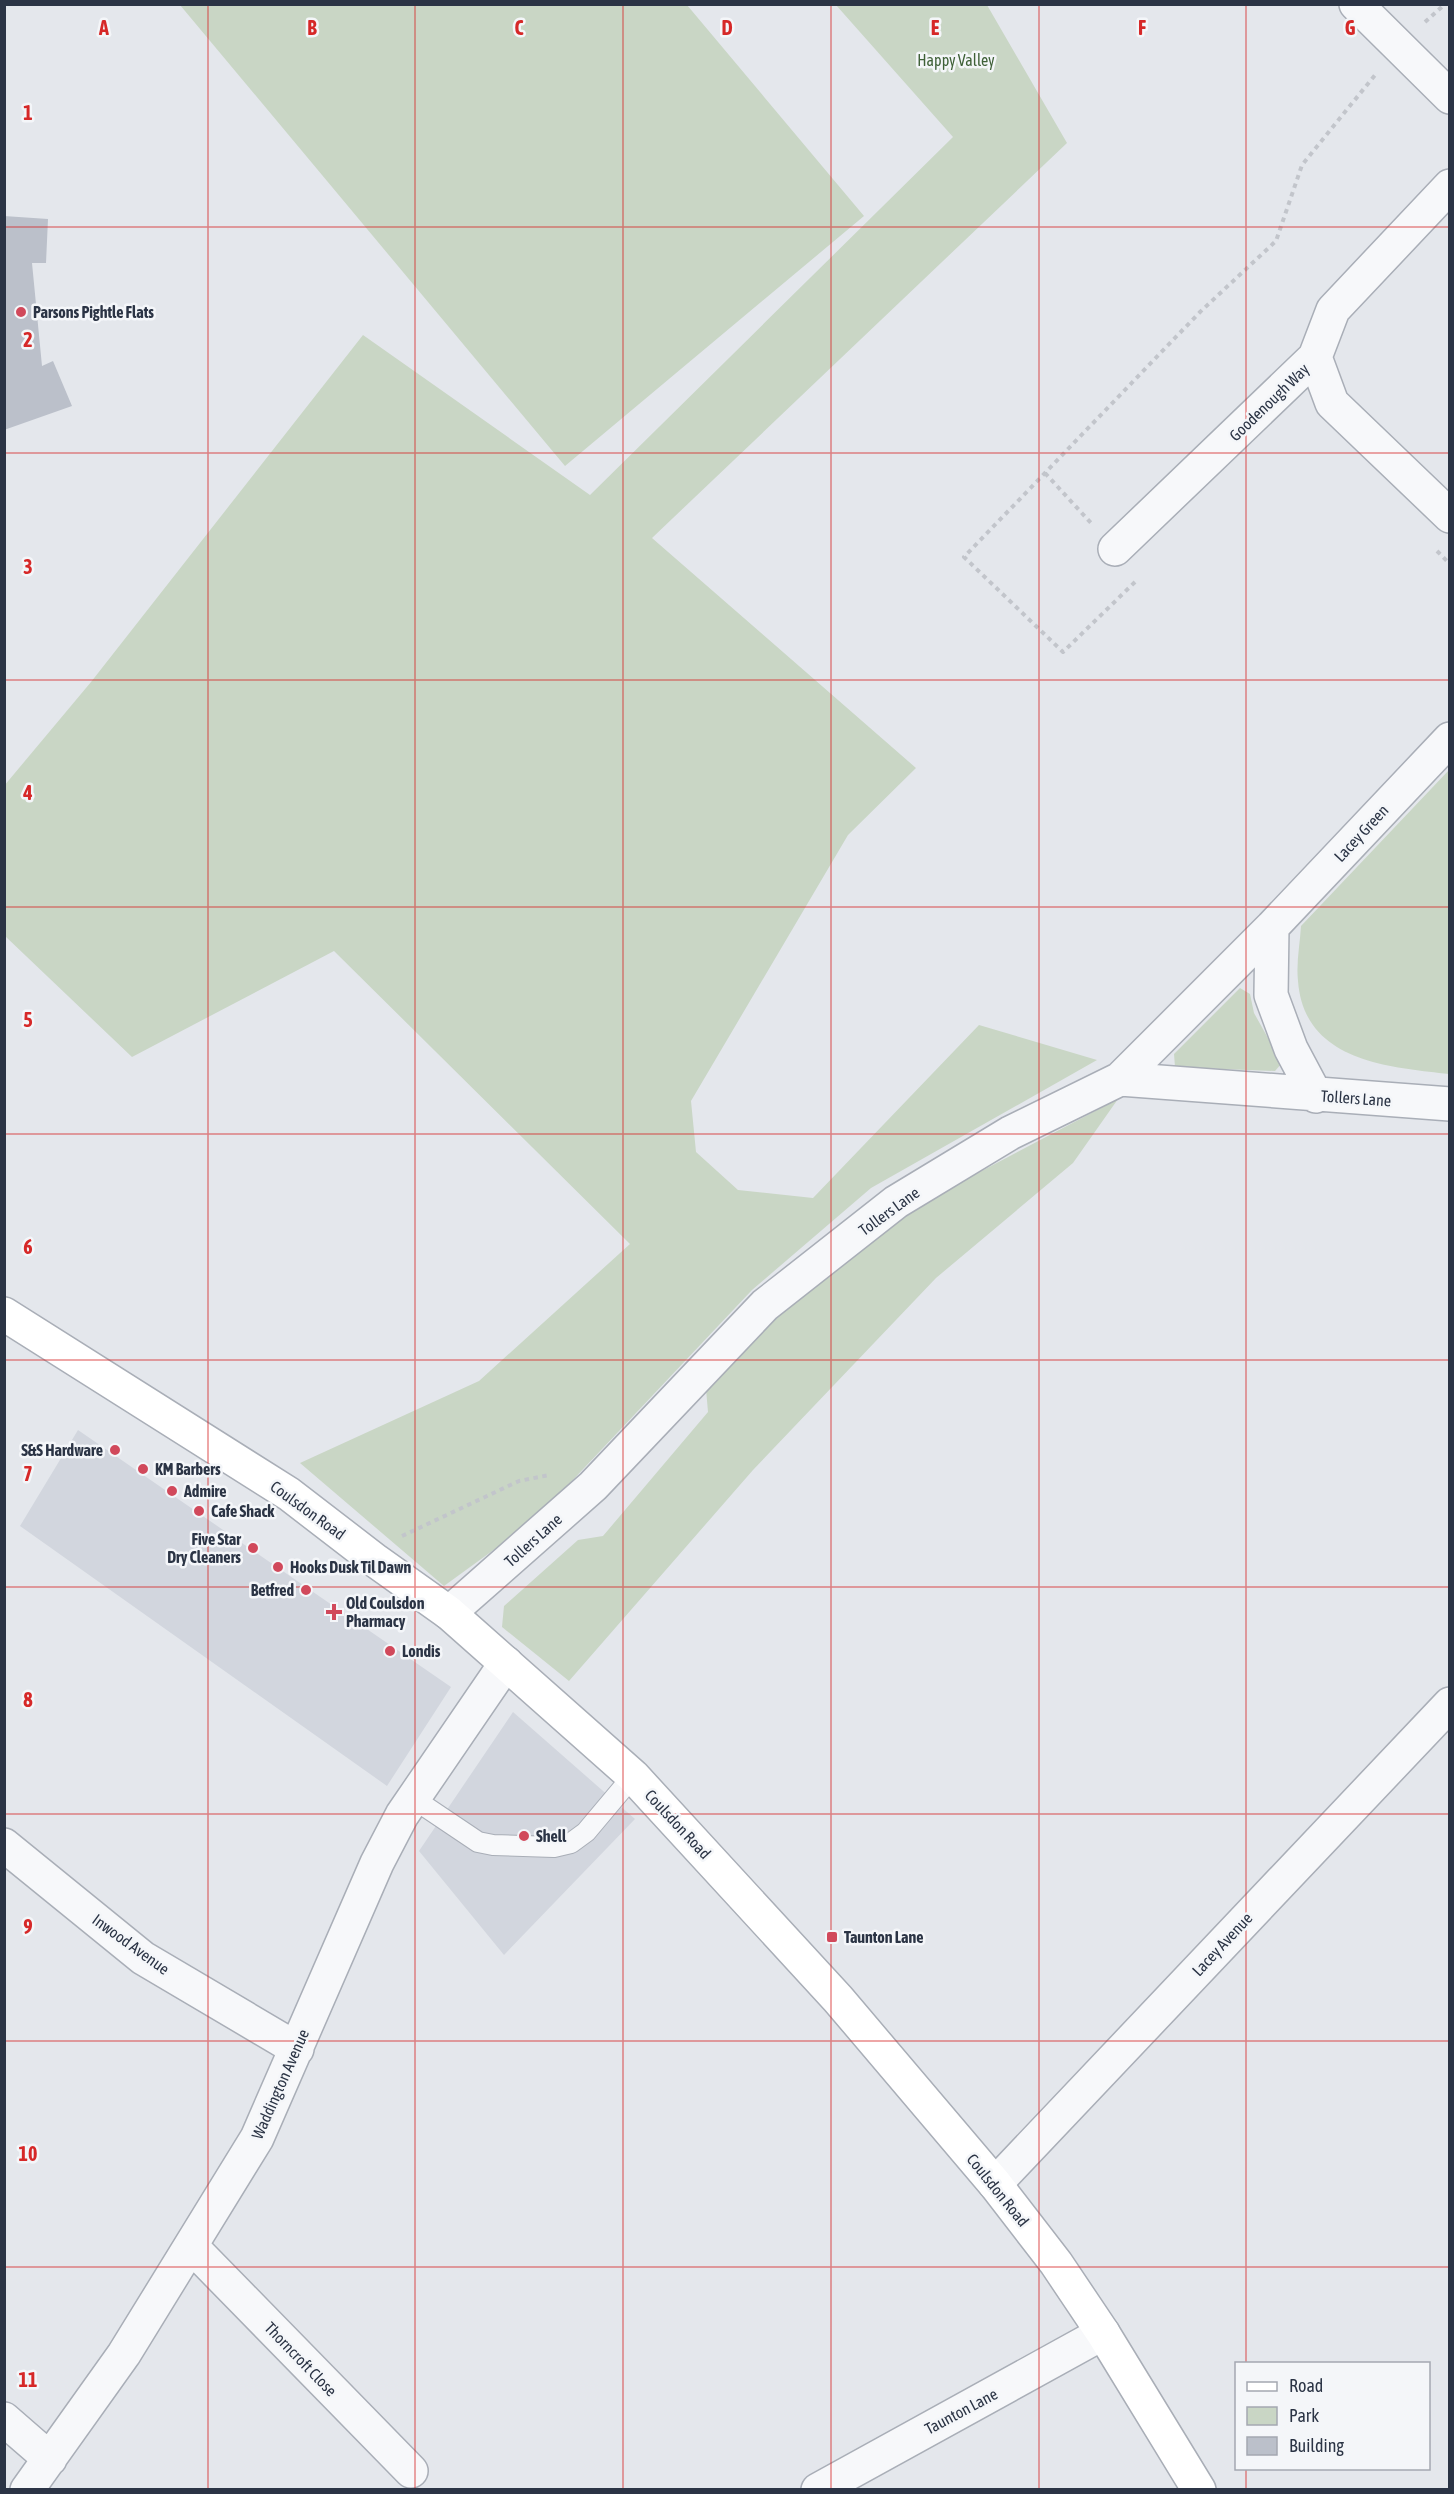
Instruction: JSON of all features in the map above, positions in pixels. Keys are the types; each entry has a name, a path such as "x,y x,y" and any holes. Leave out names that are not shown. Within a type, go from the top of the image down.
{"main road":[{"name":"Coulsdon Road","path":"4,1314 289,1494 376,1561 449,1613 633,1776 838,1999 994,2184 1056,2263 1103,2333 1199,2490"}],"street":[{"path":"1356,4 1449,97"},
{"name":"Goodenough Way","path":"1115,549 1315,357 1333,310 1449,186"},
{"path":"1315,357 1332,403 1449,516"},
{"name":"Lacey Green","path":"1120,1079 1272,927 1449,739"},
{"path":"1272,927 1271,994 1291,1049 1316,1096"},
{"name":"Tollers Lane","path":"449,1613 593,1486 765,1305 896,1202 964,1158 1010,1133 1120,1079 1316,1096 1449,1104"},
{"name":"Waddington Avenue","path":"27,2490 124,2354 257,2138 377,1863 414,1799 506,1663"},
{"name":"Lacey Avenue","path":"994,2184 1449,1704"},
{"name":"Inwood Avenue","path":"4,1845 143,1958 297,2049"},
{"name":"Thorncroft Close","path":"191,2246 411,2471"},
{"name":"Taunton Lane","path":"818,2490 1103,2333"},
{"path":"4,2419 50,2458"}],"lane":[{"path":"414,1799 478,1842 493,1845 554,1847 571,1843 586,1832 633,1776"}],"path":[{"path":"1142,575 1064,652 964,557 1200,312 1276,241 1302,165 1398,47 1445,4"},
{"path":"393,1542 473,1501 542,1475 568,1474 593,1486"}],"shaded area":[{"path":"78,1430 451,1687 387,1786 20,1526"},
{"path":"513,1712 635,1819 504,1955 419,1851"}],"green space":[{"path":"180,5 687,5 864,216 565,466"},
{"name":"Happy Valley","path":"836,5 987,5 1067,143 652,538 916,768 848,835 691,1101 696,1152 738,1190 813,1198 979,1025 1097,1060 871,1188 752,1290 536,1519 444,1586 300,1463 479,1381 630,1244 334,951 132,1057 5,936 4,786 91,682 363,335 590,495 953,137"},
{"path":"1449,770 1449,1074 1376,1063 1352,1055 1332,1044 1315,1028 1304,1008 1297,967 1301,926"},
{"path":"1240,988 1250,994 1254,1013 1282,1063 1275,1071 1175,1067 1174,1054"},
{"path":"1118,1099 1073,1163 936,1278 753,1470 569,1681 502,1627 504,1606 578,1540 603,1536 708,1412 706,1389 785,1308 902,1213"}],"building":[{"name":"Parsons Pightle Flats","path":"4,216 48,219 46,263 32,263 42,366 53,361 72,406 4,430"}],"place":[{"name":"Parsons Pightle Flats","path":"21,312"},
{"name":"S&S Hardware","path":"115,1450"},
{"name":"KM Barbers","path":"143,1469"},
{"name":"Admire","path":"172,1491"},
{"name":"Cafe Shack","path":"199,1511"},
{"name":"Five Star Dry Cleaners","path":"253,1548"},
{"name":"Hooks Dusk Til Dawn","path":"278,1567"},
{"name":"Betfred","path":"306,1590"},
{"name":"Old Coulsdon Pharmacy","path":"334,1612"},
{"name":"Londis","path":"390,1651"},
{"name":"Shell","path":"524,1836"},
{"name":"Taunton Lane","path":"832,1937"}]}
